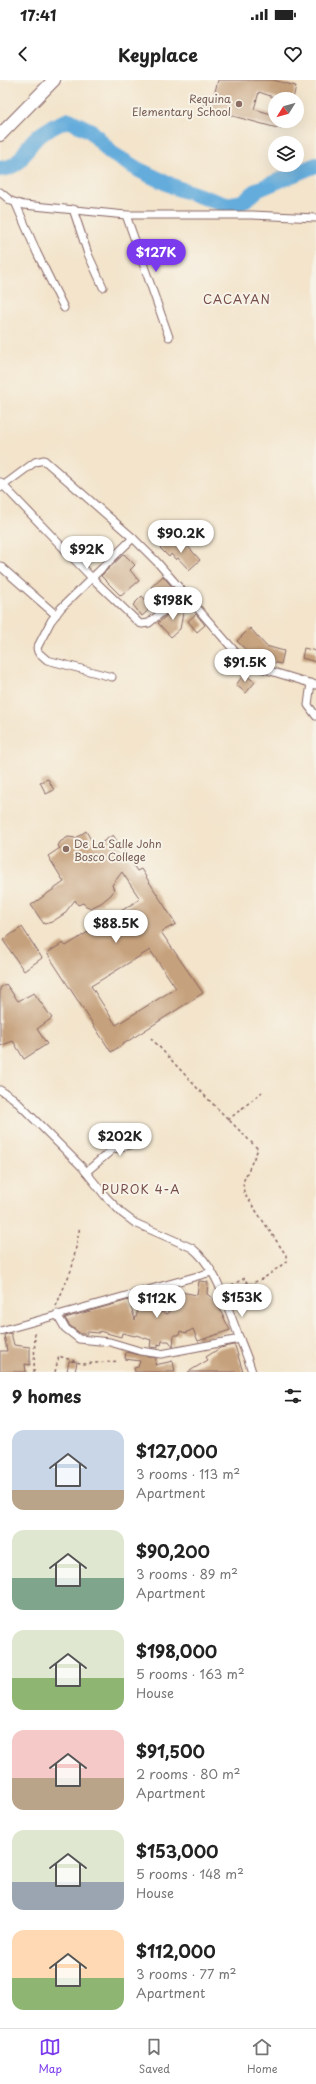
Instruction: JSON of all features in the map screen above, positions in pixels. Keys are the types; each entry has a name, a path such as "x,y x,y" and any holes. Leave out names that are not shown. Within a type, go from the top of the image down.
{"highway":[{"path":"0,135 54,80"}],"street":[{"path":"0,192 16,204 37,253 64,308"},
{"path":"16,204 126,215 226,214 316,218"},
{"path":"73,209 88,254 103,287"},
{"path":"126,215 169,337"},
{"path":"185,594 149,623 142,624 92,578 1,485 35,462 44,460 133,538 185,594 246,661 254,666 313,684 308,705 316,716"},
{"path":"112,677 42,657 37,648 56,615 133,538"},
{"path":"0,566 56,615"},
{"path":"0,1090 13,1098 86,1172 106,1197 123,1214 135,1222 192,1248 203,1259 212,1272 221,1291 252,1372"},
{"path":"86,1172 113,1149 134,1144 144,1135"},
{"path":"0,1331 57,1314 106,1303 212,1272"},
{"path":"57,1314 65,1328 79,1339 110,1342 151,1353 161,1354 240,1339"}],"path":[{"path":"151,1038 179,1070 258,1149 243,1182 244,1193 286,1255 286,1262 264,1278 248,1285 245,1278 221,1291"},
{"path":"228,1120 262,1092"},
{"path":"57,1314 56,1303 72,1268 80,1226"},
{"path":"34,1372 35,1320"},
{"path":"55,1372 59,1356 83,1364 119,1361"}],"building":[{"name":"Requina Elementary School","path":"218,80 273,80 296,86 295,92 268,92 268,95 259,92 254,109 268,113 268,126 203,108 206,101 212,103"},
{"path":"168,540 171,544 174,542 179,548 185,543 200,560 189,570 178,558 176,560 171,554 169,557 160,548"},
{"path":"124,554 135,565 130,570 139,581 121,596 101,576"},
{"path":"163,576 173,588 162,598 151,587"},
{"path":"142,596 152,607 142,616 133,605"},
{"path":"180,604 184,608 180,629 171,637 158,623"},
{"path":"196,614 205,625 197,632 188,621"},
{"path":"250,628 266,646 284,651 281,664 263,660 249,653 237,641"},
{"path":"304,648 316,651 316,662 302,658"},
{"path":"244,674 255,682 246,693 236,685"},
{"path":"48,779 54,790 46,794 40,782"},
{"path":"86,831 95,847 113,835 137,871 141,869 176,924 161,932 203,993 111,1052 47,953 63,943 66,946 140,899 122,872 112,885 114,890 111,895 101,903 91,908 83,903 78,905 75,900 64,914 52,922 44,924 31,905 64,882 48,856 60,848 58,846 60,842 68,837 76,838","holes":["150,950 176,988 116,1025 91,986"]},
{"path":"22,927 42,958 24,971 3,940"},
{"path":"6,984 18,1001 34,993 52,1018 37,1029 47,1044 24,1059 13,1041 0,1046 0,988"},
{"path":"199,1281 208,1282 207,1294 215,1300 230,1330 198,1341 193,1329 186,1333 180,1331 179,1335 174,1335 173,1347 169,1341 162,1341 161,1345 158,1344 158,1348 150,1347 151,1340 136,1335 122,1333 121,1337 99,1331 99,1333 87,1332 87,1334 81,1334 69,1325 65,1318 129,1300 135,1320 140,1304 147,1306 146,1308 168,1314 169,1306 177,1307 181,1292 197,1295"},
{"path":"11,1333 14,1345 30,1347 30,1365 25,1364 26,1372 0,1372 0,1351 7,1351 4,1335"},
{"path":"233,1345 235,1346 243,1372 188,1372 208,1360 206,1357 220,1348"},
{"path":"126,1352 156,1358 155,1365 173,1361 175,1372 135,1372 134,1368 138,1367 140,1361 125,1359"},
{"path":"69,1361 77,1362 75,1372 67,1371"}],"waterway":[{"path":"0,169 7,168 18,162 36,138 60,123 69,120 91,131 111,153 139,170 177,188 226,205 242,202 259,189 316,165"}],"place":[{"name":"Requina Elementary School","path":"239,104"},
{"name":"De La Salle John Bosco College","path":"66,849"}],"district":[{"name":"CACAYAN","path":"237,299"},
{"name":"PUROK 4-A","path":"141,1189"}]}
